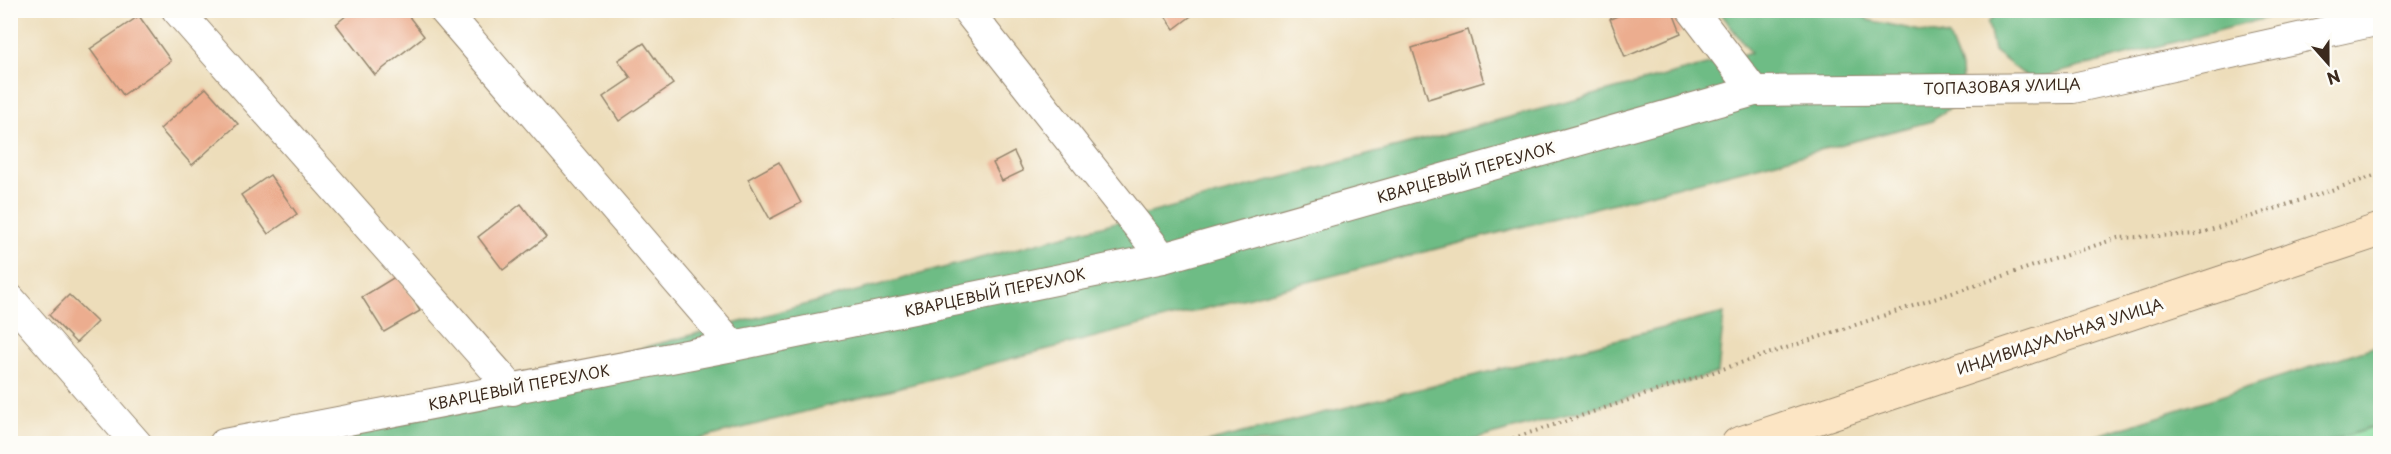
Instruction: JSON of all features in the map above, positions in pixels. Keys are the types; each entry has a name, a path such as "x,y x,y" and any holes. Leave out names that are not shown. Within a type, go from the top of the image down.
{"main road":[{"name":"ИНДИВИДУАЛЬНАЯ УЛИЦА","path":"1738,444 2380,230"}],"street":[{"path":"177,10 513,390"},
{"path":"444,10 733,346"},
{"path":"967,10 1163,258"},
{"path":"1692,10 1754,91"},
{"name":"ТОПАЗОВАЯ УЛИЦА","path":"1754,91 2073,88 2380,20"},
{"name":"КВАРЦЕВЫЙ ПЕРЕУЛОК","path":"224,444 513,390 1163,258 1754,91"},
{"path":"10,299 137,444"}],"path":[{"path":"1496,444 2118,238 2198,234 2380,174"}],"green space":[{"path":"2001,10 2293,11 2031,80 1994,51 1988,22"},
{"path":"1719,11 1861,11 1868,20 1949,37 1961,68 1963,98 1932,121 684,443 282,444 1751,53"},
{"path":"1724,313 1718,373 1462,443 1203,443"},
{"path":"2380,345 2380,425 2324,443 2074,443"},
{"path":"2380,425 2380,443 2324,443"}],"building":[{"path":"353,10 404,10 424,36 375,75 336,24"},
{"path":"889,10 905,10 894,18"},
{"path":"1161,10 1199,10 1174,29"},
{"path":"1632,10 1672,10 1681,33 1625,57 1610,19"},
{"path":"139,16 171,61 123,95 90,49"},
{"path":"1468,30 1484,82 1428,99 1412,48"},
{"path":"644,43 673,84 619,121 603,97 631,78 618,60"},
{"path":"206,88 238,124 192,165 160,129"},
{"path":"1014,152 1023,171 1002,181 993,163"},
{"path":"779,162 801,203 770,219 748,179"},
{"path":"270,175 297,214 268,234 241,195"},
{"path":"521,204 546,237 503,270 478,237"},
{"path":"398,275 420,311 384,332 362,297"},
{"path":"69,295 97,322 76,343 49,315"}]}
